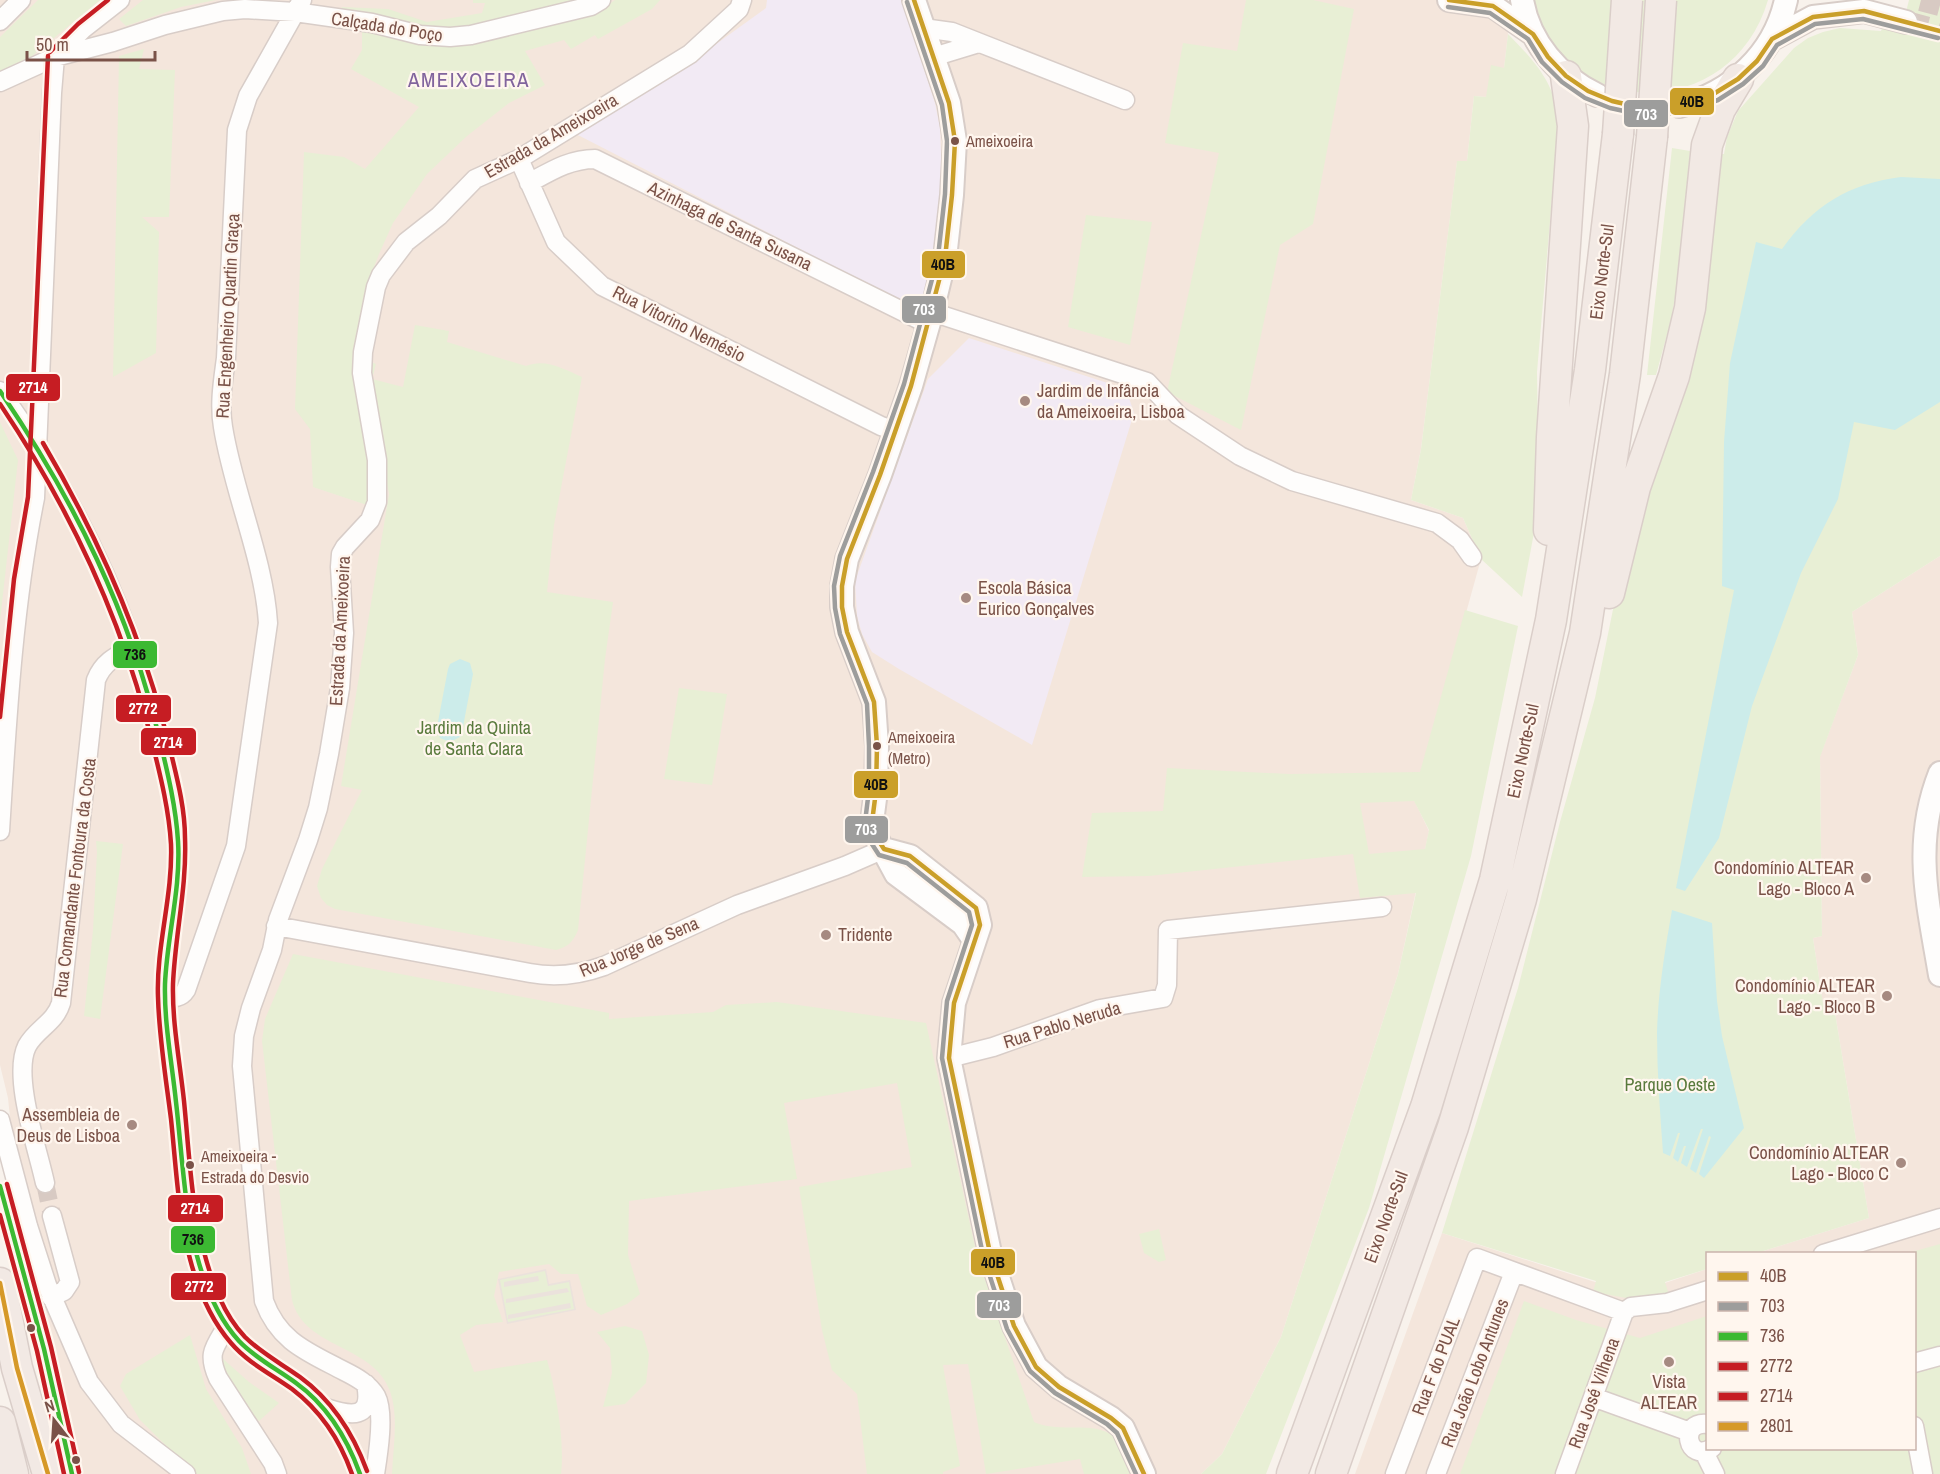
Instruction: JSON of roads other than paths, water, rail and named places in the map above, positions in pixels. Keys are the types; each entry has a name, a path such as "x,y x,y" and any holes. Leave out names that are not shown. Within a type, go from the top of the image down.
{"highway":[{"name":"Eixo Norte-Sul","path":"1292,1474 1426,1107 1495,880 1546,643 1590,370 1618,134 1628,0"},
{"name":"Eixo Norte-Sul","path":"1331,1474 1457,1116 1521,899 1585,633 1625,375 1652,137 1661,0"},
{"path":"1546,643 1552,436 1573,126 1566,76"},
{"path":"1585,633 1604,613 1635,487 1674,376 1690,308 1707,146 1720,109 1738,79"},
{"path":"0,1283 17,1368"},
{"path":"0,1318 48,1474"},
{"path":"0,1422 13,1474"}],"street":[{"path":"0,21 21,0"},
{"path":"0,831 7,720 26,544 35,498 55,57 83,29 120,0"},
{"name":"Calçada do Poço","path":"0,82 55,57 223,10 299,6 420,35 450,37 471,36 591,6 601,0"},
{"path":"914,0 949,103 955,141 945,258 930,318 911,386 847,559 842,586 842,607 847,632 874,702 877,753 872,822 875,835 896,874 972,930 954,1003 949,1058 990,1253 1014,1326 1036,1368 1059,1387 1111,1418 1123,1428 1144,1474"},
{"path":"1449,0 1493,6 1533,34"},
{"path":"1522,0 1533,34 1548,57 1566,76 1597,95"},
{"path":"1679,106 1715,93 1738,79 1757,60 1772,39 1783,14 1786,0"},
{"name":"Estrada da Ameixoeira","path":"366,1384 291,1342 274,1323 264,1301 242,1066 247,1022 272,950 276,926 318,808 329,754 340,688 344,633 341,554 370,520 375,508 377,460 362,373 363,352 376,287 381,275 406,242 440,216 475,179 519,159 690,54 740,5"},
{"name":"Rua Engenheiro Quartin Graça","path":"165,997 175,998 184,994 186,990 236,846 268,623 264,590 223,427 222,387 226,358 237,130 248,96 299,6"},
{"path":"1772,39 1813,17 1864,11 1906,22"},
{"path":"923,28 952,32 1125,100"},
{"path":"933,57 979,43"},
{"name":"Rua Vitorino Nemésio","path":"519,159 556,242 602,286 895,431"},
{"name":"Azinhaga de Santa Susana","path":"529,183 567,162 595,159 930,318 1147,382 1178,415 1240,456 1300,484 1437,523 1460,540 1472,557"},
{"path":"0,392 67,496 94,550 146,683 159,733 176,821 178,846 165,974 165,997 190,1226 196,1255 213,1302 238,1341 326,1408 345,1436 360,1474"},
{"name":"Rua Comandante Fontoura da Costa","path":"45,1183 22,1084 25,1051 34,1037 54,1019 61,1003 96,680 100,670 108,661 133,647"},
{"path":"1940,773 1925,821 1923,854 1925,886 1940,975"},
{"name":"Rua Jorge de Sena","path":"276,926 530,973 568,975 604,966 737,905 845,866 884,849"},
{"name":"Rua Pablo Neruda","path":"949,1058 993,1047 1100,1009 1163,998 1167,985 1168,930 1382,908"},
{"path":"0,1120 35,1248 51,1297 89,1382 121,1424 186,1474"},
{"path":"51,1297 64,1291 70,1282 52,1216"},
{"path":"1829,1252 1940,1218"},
{"name":"Rua F do PUAL","path":"1395,1474 1477,1258 1514,1272"},
{"path":"1514,1272 1624,1312 1631,1306 1667,1303 1706,1290"},
{"name":"Rua João Lobo Antunes","path":"1436,1474 1514,1272"},
{"name":"Rua José Vilhena","path":"1565,1474 1624,1312"},
{"path":"227,1326 214,1347 211,1363 218,1378 273,1463 277,1474"},
{"path":"1916,1362 1940,1356"},
{"path":"326,1408 347,1415 361,1411 368,1404 366,1384"},
{"path":"366,1384 376,1397 380,1417 375,1474"},
{"path":"1593,1397 1690,1432"},
{"path":"1706,1424 1696,1425 1690,1432 1689,1442 1699,1452 1708,1450 1715,1474"},
{"path":"1916,1437 1923,1474"}],"water":[{"path":"1901,177 1940,179 1940,402 1895,430 1854,422 1838,499 1801,573 1752,706 1719,838 1685,891 1676,888 1734,590 1722,586 1724,442 1730,363 1756,242 1782,249 1807,220 1834,199 1865,185"},
{"path":"460,659 470,663 473,674 462,732 460,737 450,742 440,738 437,727 448,669 450,664"},
{"path":"1672,910 1712,923 1717,1001 1722,1036 1744,1128 1704,1178 1699,1174 1711,1137 1709,1136 1696,1173 1690,1169 1703,1129 1701,1129 1687,1167 1681,1163 1686,1146 1678,1162 1673,1158 1680,1133 1678,1133 1670,1156 1663,1153 1657,1033 1660,987"}],"tunnel":[{"path":"1921,0 1940,5"},
{"path":"1906,22 1940,31"},
{"path":"45,1183 52,1216"}],"place":[{"name":"Ameixoeira","path":"955,141"},
{"name":"Jardim de Infância da Ameixoeira, Lisboa","path":"1025,401"},
{"name":"Escola Básica Eurico Gonçalves","path":"966,598"},
{"name":"Ameixoeira (Metro)","path":"877,746"},
{"name":"Condomínio ALTEAR Lago - Bloco A","path":"1866,878"},
{"name":"Tridente","path":"826,935"},
{"name":"Condomínio ALTEAR Lago - Bloco B","path":"1887,996"},
{"name":"Assembleia de Deus de Lisboa","path":"132,1125"},
{"name":"Condomínio ALTEAR Lago - Bloco C","path":"1901,1163"},
{"name":"Ameixoeira - Estrada do Desvio","path":"190,1165"},
{"name":"Vista ALTEAR","path":"1669,1362"}],"district":[{"name":"AMEIXOEIRA","path":"469,80"}],"park label":[{"name":"Jardim da Quinta de Santa Clara","path":"474,738"},
{"name":"Parque Oeste","path":"1670,1085"}]}
